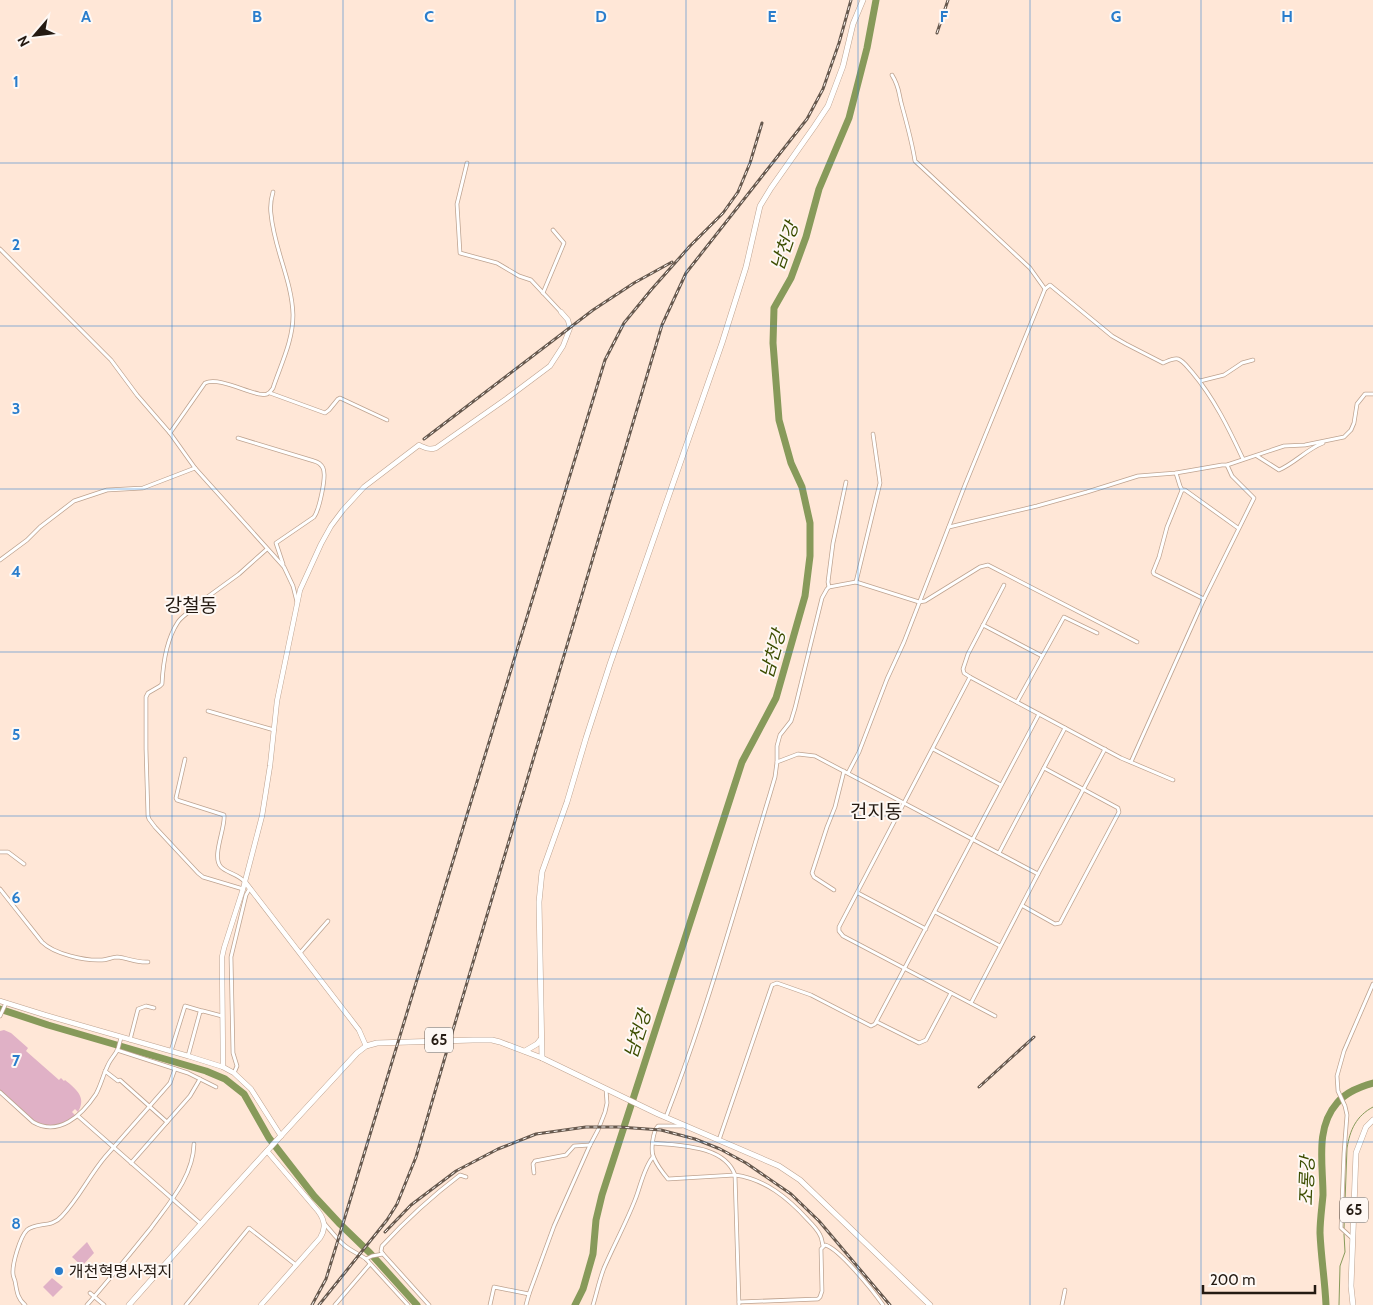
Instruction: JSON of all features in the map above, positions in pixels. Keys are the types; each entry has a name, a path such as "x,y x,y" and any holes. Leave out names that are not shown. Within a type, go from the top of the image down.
{"main road":[{"path":"542,1058 539,902 542,872 567,802 610,664 722,343 746,267 760,206 828,106 843,66 852,24 863,0"},
{"path":"525,1051 542,1039"},
{"name":"65","path":"366,1046 377,1043 492,1040 542,1058 658,1114 779,1166 795,1176 930,1305"},
{"path":"129,1305 268,1150 357,1053 366,1046"},
{"name":"65","path":"1352,1305 1356,1153 1366,1127 1373,1120"}],"street":[{"path":"892,75 899,88 915,161 1030,268 1045,289"},
{"path":"223,1067 222,957 245,882 264,805 277,701 300,590 321,544 336,518 349,502 369,483 419,445 425,448 436,448 546,370 560,351 570,328 568,320 530,280 519,276 496,262 460,253 457,204 467,163"},
{"path":"170,434 208,381 216,381 249,392 265,394 273,388 291,337 292,314 290,293 271,220 270,206 273,192"},
{"path":"543,293 564,243 553,230"},
{"path":"0,249 111,360 195,468 284,567"},
{"path":"834,890 814,877 812,873 846,772 859,752 1045,289 1050,285 1103,329 1134,348 1164,363 1173,359 1182,361 1200,381 1229,428 1244,460"},
{"path":"1200,381 1227,374 1242,364 1253,360"},
{"path":"270,392 325,412 340,398 387,420"},
{"path":"949,527 1037,506 1138,476 1176,473 1227,465 1284,446 1305,445 1344,437 1354,423 1358,401 1365,394 1373,394"},
{"path":"856,582 880,483 872,434"},
{"path":"238,438 314,461 321,464 323,468 323,485 317,513 276,543 293,586 297,603"},
{"path":"1257,456 1279,470 1317,445 1330,440"},
{"path":"1131,762 1204,599 1254,498 1232,476 1227,465"},
{"path":"0,560 74,500 107,490 143,488 195,468"},
{"path":"1176,473 1182,490 1167,527 1161,552 1153,572 1204,599"},
{"path":"829,587 833,543 846,482"},
{"path":"1182,490 1185,490 1238,528"},
{"path":"243,889 198,873 148,819 146,697 148,693 162,684 163,662 178,620 239,574 267,549"},
{"path":"666,1117 685,1067 770,794 778,762 777,746 780,735 796,708 822,598 829,587 856,582 919,602 925,602 988,565 1137,642"},
{"path":"1004,585 968,654 964,664 964,673 1105,749 1173,780"},
{"path":"1017,702 1064,616 1097,633"},
{"path":"983,625 1042,656"},
{"path":"970,677 839,926 841,934 995,1016"},
{"path":"208,712 274,730"},
{"path":"718,1140 772,985 777,983 811,995 871,1026 877,1022 1039,714"},
{"path":"999,853 1065,728"},
{"path":"933,749 1001,785"},
{"path":"971,1003 1105,749"},
{"path":"778,762 798,754 815,756 1038,874"},
{"path":"185,760 177,800 224,815 225,820 219,841 219,865 237,875 250,888 359,1030 366,1046"},
{"path":"1023,906 1055,924 1062,920 1119,809 1044,768"},
{"path":"0,852 8,852 24,864"},
{"path":"234,1073 237,1066 234,1053 232,952 246,895 250,888"},
{"path":"0,889 42,942 50,948 83,959 102,960 114,957 137,962 148,962"},
{"path":"858,893 926,929"},
{"path":"935,912 1000,946"},
{"path":"300,953 328,921"},
{"path":"1353,1238 1344,1231 1341,1225 1344,1153 1348,1120 1336,1082 1340,1062 1373,984"},
{"path":"222,994 232,993"},
{"path":"877,1022 917,1042 923,1042 926,1040 951,993"},
{"path":"0,1001 6,1005 120,1040 130,1040 223,1067 234,1073 258,1098 280,1138"},
{"path":"1,1014 6,1005"},
{"path":"130,1040 138,1010 146,1006 154,1008"},
{"path":"171,1052 185,1006 222,1016"},
{"path":"188,1056 200,1012 202,1011"},
{"path":"0,1092 38,1125 48,1127 60,1126 78,1116 96,1094 105,1070 117,1050 120,1040"},
{"path":"117,1050 175,1069 216,1087"},
{"path":"25,1305 18,1296 12,1274 20,1240 30,1228 54,1223 62,1217 81,1193 96,1168 170,1083 175,1069"},
{"path":"105,1070 120,1080 167,1122"},
{"path":"131,1163 190,1096 200,1079"},
{"path":"526,1305 528,1294 554,1226 606,1112 606,1088"},
{"path":"78,1116 201,1224"},
{"path":"653,1144 694,1147 726,1161 733,1169 735,1175 739,1303 818,1299 822,1291 821,1250 823,1246 819,1233 800,1211 785,1198 772,1188 745,1176 735,1175 668,1179 653,1157 653,1144 653,1134 655,1128 658,1126 686,1126"},
{"path":"87,1305 134,1250 172,1199 188,1171 194,1152 194,1144"},
{"path":"534,1173 533,1164 535,1161 566,1155 574,1146 590,1145"},
{"path":"261,1305 322,1234 324,1223 322,1215 268,1150"},
{"path":"592,1305 605,1266 631,1210 648,1164 653,1157"},
{"path":"429,1305 383,1254 381,1251 382,1246 437,1192 460,1175 466,1177"},
{"path":"324,1223 336,1235 338,1240 366,1259 408,1305"},
{"path":"186,1305 249,1228 296,1266"},
{"path":"823,1246 828,1245 833,1248 883,1305"},
{"path":"366,1259 383,1254"},
{"path":"335,1305 370,1264"},
{"path":"490,1305 494,1287 528,1294"},
{"path":"1062,1305 1065,1290"},
{"path":"90,1293 104,1305"}],"shaded area":[{"path":"4,1030 11,1033 28,1048 26,1051 59,1080 61,1078 65,1080 76,1090 81,1098 81,1102 78,1112 75,1109 72,1112 75,1115 72,1118 53,1125 35,1121 0,1091 0,1031"},
{"path":"87,1242 94,1253 82,1266 72,1257"},
{"path":"52,1278 63,1287 53,1297 43,1287"}],"waterway":[{"name":"남천강","path":"575,1305 583,1289 593,1254 596,1220 602,1195 742,762 776,698 805,596 810,556 810,523 802,487 791,463 779,420 773,343 774,308 791,278 806,237 819,189 849,118 867,48 876,0"},
{"path":"0,1009 206,1071 225,1079 244,1094 269,1138 314,1196 370,1253 417,1305"},
{"name":"조롱강","path":"1326,1305 1320,1233 1323,1195 1323,1135 1330,1113 1337,1103 1353,1090 1373,1083"},
{"path":"1344,1228 1348,1141 1358,1119 1373,1107"},
{"path":"1339,1305 1340,1266 1345,1252 1344,1234"}],"railway":[{"path":"319,1305 387,1220 397,1204 416,1157 662,325 686,273 807,119 823,89 851,0"},
{"path":"937,33 948,0"},
{"path":"312,1305 326,1279 605,360 624,323 690,246 723,213 738,192 750,163 762,123"},
{"path":"424,439 593,310 634,283 672,262"},
{"path":"979,1087 1034,1037"},
{"path":"385,1232 411,1205 456,1171 498,1149 536,1134 586,1127 661,1130 695,1139 720,1149 746,1163 791,1194 819,1221 890,1305"}],"place":[{"name":"개천혁명사적지","path":"59,1271"}],"district":[{"name":"강철동","path":"191,605"},
{"name":"건지동","path":"876,811"}]}
